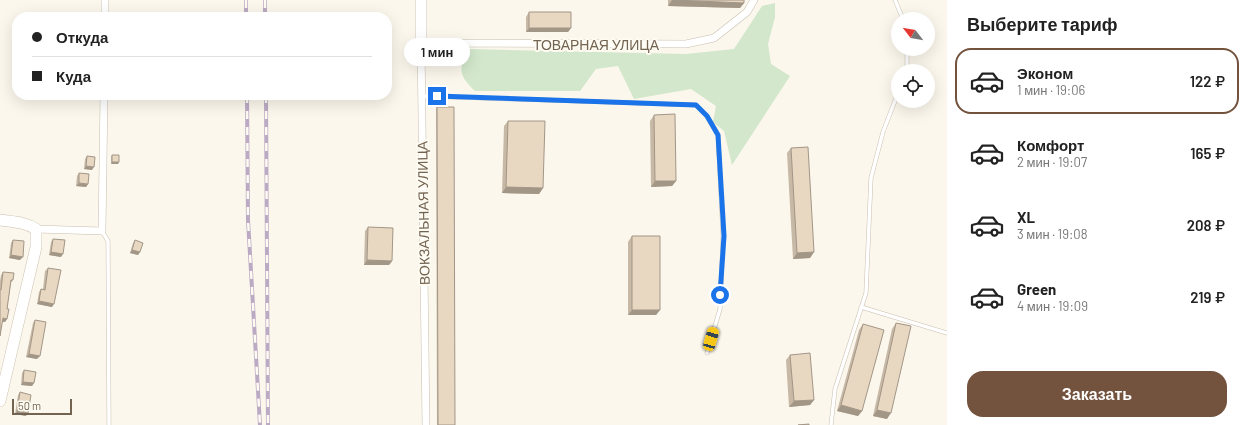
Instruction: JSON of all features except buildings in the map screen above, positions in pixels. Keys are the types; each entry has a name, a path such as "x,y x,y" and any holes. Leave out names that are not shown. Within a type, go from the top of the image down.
{"street":[{"path":"105,0 105,12"},
{"name":"ВОКЗАЛЬНАЯ УЛИЦА","path":"421,0 426,425"},
{"name":"ТОВАРНАЯ УЛИЦА","path":"422,43 686,44 714,38 747,12 754,0"},
{"path":"0,220 25,223 36,229 102,231 104,100"},
{"path":"0,401 36,247 36,229"}],"lane":[{"path":"895,0 900,12"},
{"path":"421,96 696,105 707,116 718,135 724,236 720,309 707,353"},
{"path":"831,425 835,390 866,293 871,178 883,132 892,108"},
{"path":"102,231 108,242 109,425"},
{"path":"861,308 947,333"}],"green space":[{"path":"775,3 775,17 768,44 771,64 790,76 732,165 724,131 713,122 716,106 691,89 634,99 618,66 596,69 580,91 475,91 466,81 462,72 463,61 470,49 686,54 734,49 762,6"}],"railway":[{"path":"246,0 246,12"},
{"path":"265,0 265,12"},
{"path":"247,100 248,220 260,425"},
{"path":"266,100 268,425"}],"route":[{"path":"437,96 696,105 707,116 718,135 724,236 720,295"}]}
